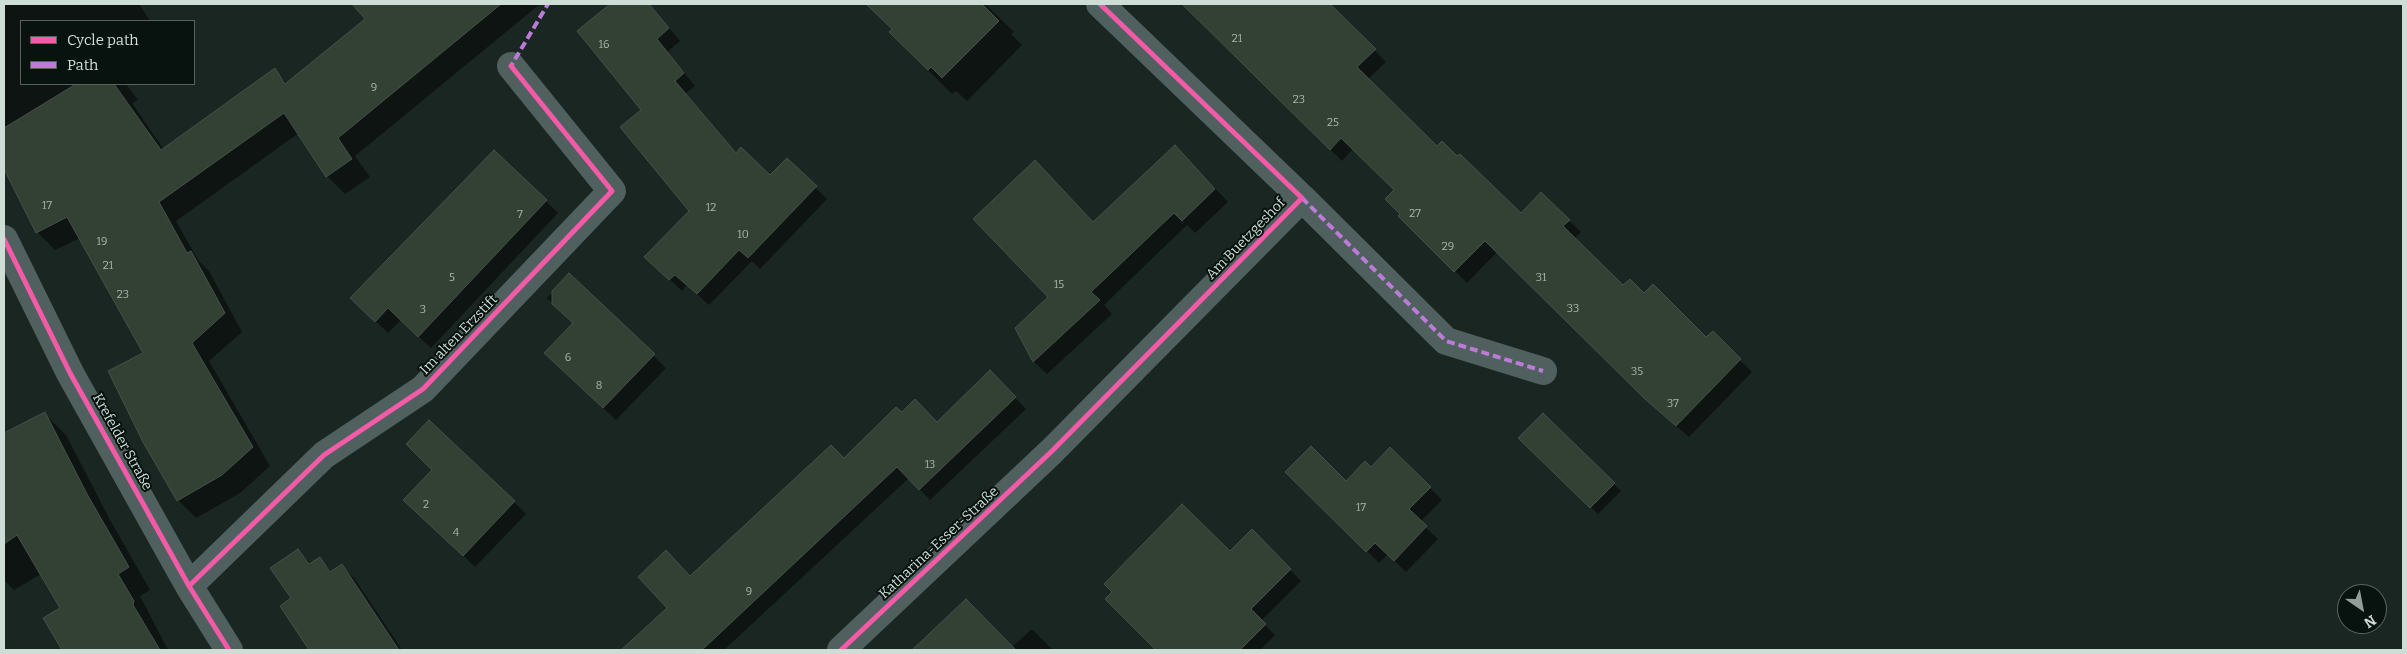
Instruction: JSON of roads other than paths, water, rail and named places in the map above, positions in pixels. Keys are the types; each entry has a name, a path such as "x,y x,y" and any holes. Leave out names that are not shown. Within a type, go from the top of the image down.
{"street":[{"name":"Am Buetzgeshof","path":"1100,4 1302,198 1446,340 1543,372"},
{"name":"Im alten Erzstift","path":"189,586 324,455 423,389 612,191 511,66"},
{"name":"Am Buetzgeshof","path":"1052,451 1302,198"},
{"name":"Krefelder Straße","path":"4,239 70,373 189,586 229,650"},
{"name":"Katharina-Esser-Straße","path":"841,650 1052,451"}]}
